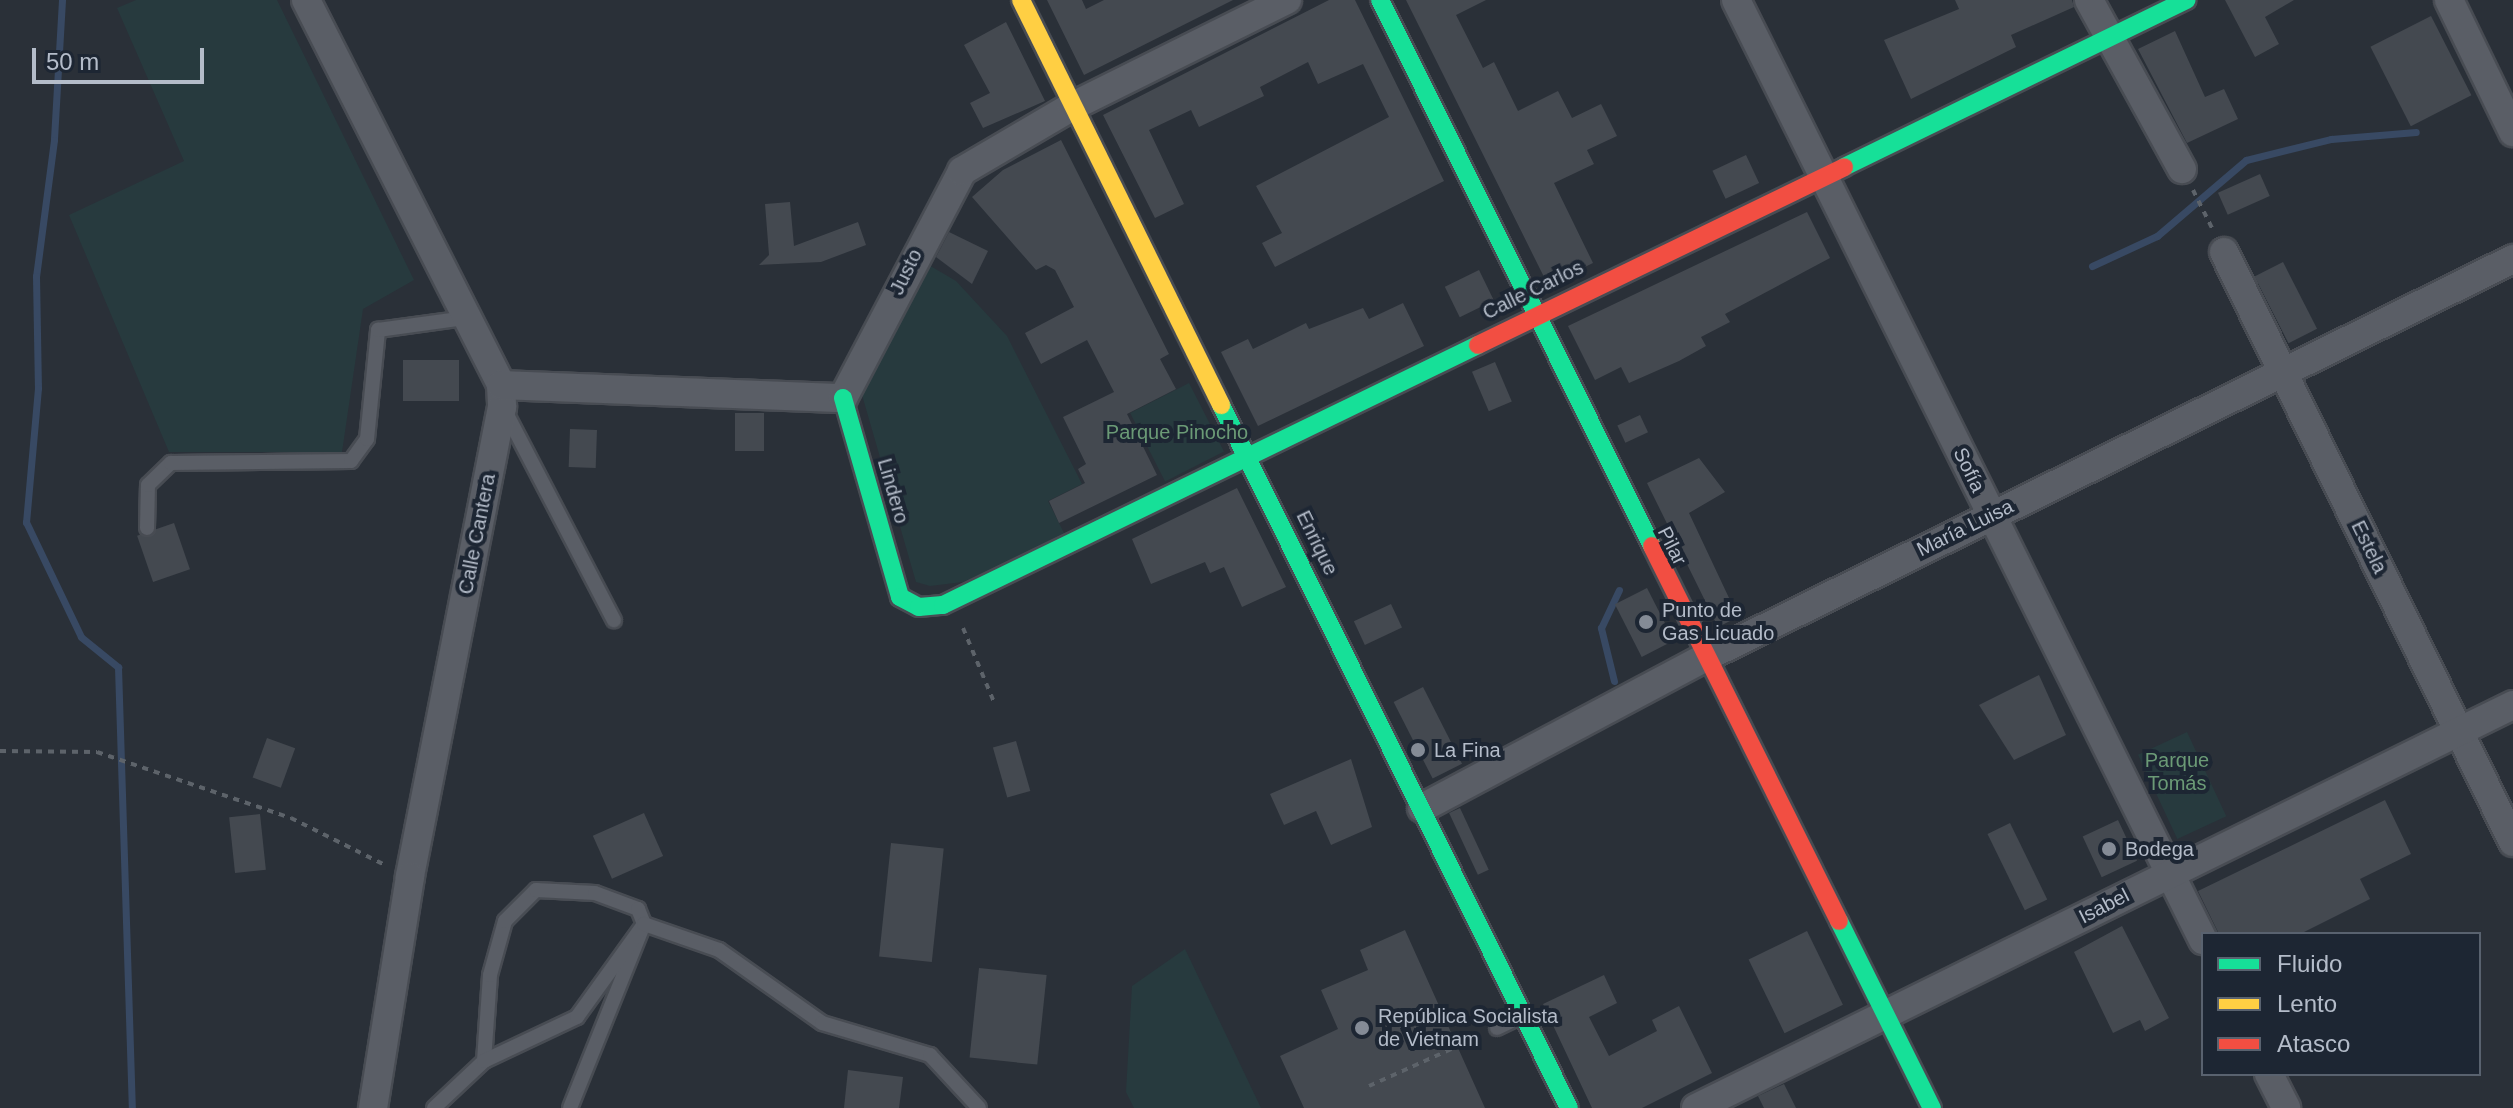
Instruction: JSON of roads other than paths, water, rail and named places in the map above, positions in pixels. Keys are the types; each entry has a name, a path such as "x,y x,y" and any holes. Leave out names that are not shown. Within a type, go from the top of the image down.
{"street":[{"path":"306,0 502,396 843,398"},
{"name":"Enrique","path":"1021,0 1250,457 1569,1108"},
{"name":"Justo","path":"843,398 949,185 977,159 1073,106 1287,0"},
{"name":"Pilar","path":"1380,0 1532,314 1932,1108"},
{"name":"Sofía","path":"1736,0 2201,936"},
{"path":"2089,0 2182,169"},
{"name":"Calle Carlos","path":"900,597 919,607 952,600 1250,457 1532,314 2187,0"},
{"path":"2449,0 2510,126"},
{"name":"Estela","path":"2224,252 2513,842"},
{"name":"María Luisa","path":"1422,808 1706,657 2513,259"},
{"name":"Calle Cantera","path":"373,1108 410,877 502,396"},
{"name":"Lindero","path":"843,398 900,597"},
{"name":"Isabel","path":"1696,1108 1888,1018 2170,873 2513,705"},
{"path":"2270,1076 2286,1108"}],"lane":[{"path":"147,528 148,485 171,463 351,461 367,439 378,330 466,318"},
{"path":"502,396 614,620"},
{"path":"484,1061 490,975 505,921 536,890 595,893 638,909 644,924 570,1108"},
{"path":"434,1108 484,1061 577,1017 644,924"},
{"path":"644,924 719,950 822,1023 930,1055 979,1108"},
{"path":"1497,1028 1524,1016"}],"waterway":[{"path":"62,0 54,140 36,276 38,388 26,522 81,637 118,667 132,1108"},
{"path":"2092,266 2157,236 2246,160 2331,139 2416,132"},
{"path":"1614,681 1601,628 1619,590"}],"place":[{"name":"Punto de Gas Licuado","path":"1646,622"},
{"name":"La Fina","path":"1418,750"},
{"name":"Bodega","path":"2109,849"},
{"name":"República Socialista de Vietnam","path":"1362,1028"}],"park label":[{"name":"Parque Pinocho","path":"1177,432"},
{"name":"Parque Tomás","path":"2177,772"}]}
